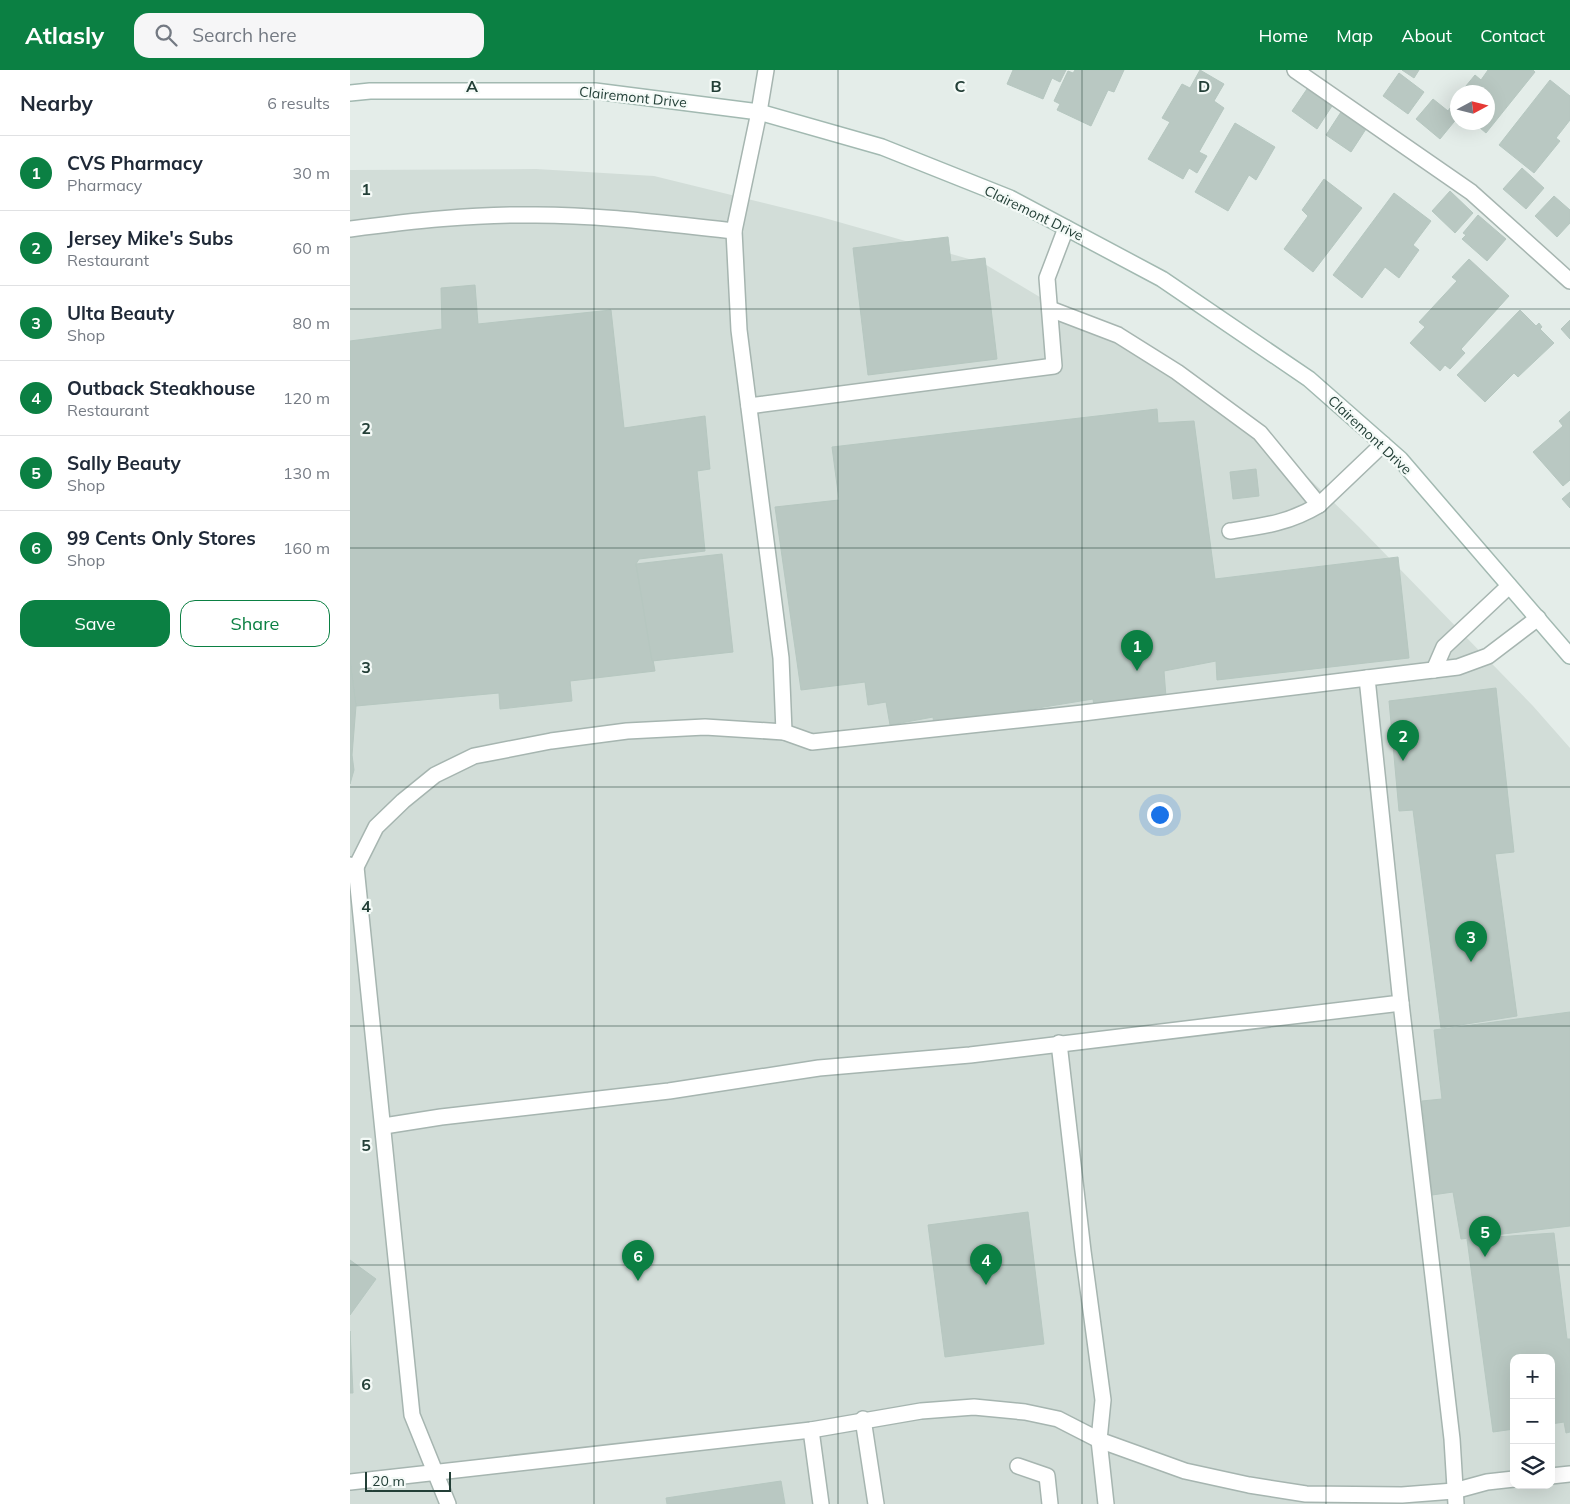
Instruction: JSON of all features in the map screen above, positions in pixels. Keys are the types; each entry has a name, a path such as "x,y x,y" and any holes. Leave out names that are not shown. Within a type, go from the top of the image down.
{"main road":[{"path":"766,70 734,231 739,330 781,658 784,732"},
{"path":"1296,70 1471,192 1570,281"},
{"name":"Clairemont Drive","path":"350,93 370,91 595,91 758,112 882,146 1010,198 1162,279 1309,380 1400,459 1570,656"},
{"path":"350,229 444,217 537,214 631,220 734,231"},
{"path":"749,406 1054,366 1047,278 1066,228"},
{"path":"1050,309 1118,335 1177,372 1260,433 1319,505"},
{"path":"1230,531 1271,525 1300,517 1319,505 1383,444"},
{"path":"1434,670 1444,646 1509,586"},
{"path":"448,1504 412,1415 384,1126 353,866 376,827 403,801 435,775 474,756 551,741 627,731 704,727 784,732 812,742 1083,713 1434,670 1458,667 1488,656 1538,618"},
{"path":"1367,678 1401,1003 1452,1439 1452,1500"},
{"path":"384,1126 441,1117 669,1091 819,1068 970,1055 1401,1003"},
{"path":"1059,1044 1103,1400 1099,1440 1106,1504"},
{"path":"350,1482 811,1430 863,1419 974,1406 1025,1412 1058,1419 1099,1440 1185,1471 1248,1485 1306,1494 1402,1495 1452,1500 1487,1482 1510,1479"},
{"path":"863,1419 876,1504"},
{"path":"811,1430 821,1504"},
{"path":"1018,1466 1047,1476 1050,1504"},
{"path":"1555,1476 1570,1474"}],"shaded area":[{"path":"536,169 654,176 821,217 983,263 1255,426 1359,527 1533,706 1570,748 1570,1504 350,1504 350,170"}],"building":[{"path":"1013,70 1066,70 1060,82 1052,78 1043,99 1007,84"},
{"path":"1075,70 1124,70 1114,92 1108,90 1091,126 1057,110 1060,104 1054,101 1068,71 1073,73"},
{"path":"1200,70 1224,84 1214,101 1224,108 1199,152 1207,156 1197,173 1189,168 1183,179 1148,159 1170,122 1162,118 1182,84 1190,88"},
{"path":"1402,70 1419,70 1414,78"},
{"path":"1488,70 1533,70 1535,72 1495,122 1495,85 1467,85 1475,75 1481,80"},
{"path":"1399,73 1424,92 1408,114 1383,96"},
{"path":"1550,80 1570,96 1570,120 1556,138 1560,141 1534,173 1499,145"},
{"path":"1307,89 1332,106 1317,129 1292,111"},
{"path":"1433,99 1448,111 1450,108 1450,127 1440,139 1416,119"},
{"path":"1341,112 1366,129 1351,152 1326,135"},
{"path":"1235,123 1275,147 1256,180 1249,175 1228,211 1195,192"},
{"path":"1522,168 1544,188 1526,209 1503,189"},
{"path":"1324,179 1362,208 1313,272 1284,249 1308,216 1302,210"},
{"path":"1450,191 1473,213 1455,233 1432,211"},
{"path":"1394,193 1431,221 1413,245 1419,250 1399,278 1385,267 1362,298 1333,275"},
{"path":"1554,196 1570,210 1570,223 1557,237 1535,216"},
{"path":"1478,215 1506,239 1487,261 1462,239 1466,235 1463,233"},
{"path":"948,237 951,262 985,258 997,359 868,375 853,248"},
{"path":"1469,259 1509,296 1461,349 1465,353 1450,369 1445,365 1440,371 1410,343 1425,327 1419,322 1457,281 1452,277"},
{"path":"475,285 478,324 611,310 624,428 705,416 710,469 697,471 705,551 639,559 636,564 655,671 570,681 572,701 500,709 499,693 356,706 350,660 350,341 442,329 441,288"},
{"path":"1520,310 1536,326 1539,323 1542,327 1540,329 1554,343 1518,377 1514,373 1485,402 1457,375"},
{"path":"1570,320 1570,339 1561,329"},
{"path":"1157,409 1158,423 1194,421 1215,579 1398,557 1409,658 1217,680 1216,661 1164,671 1166,697 1094,706 1093,699 934,725 933,717 890,725 886,702 868,705 865,682 801,690 775,507 839,500 832,447"},
{"path":"1570,411 1570,480 1563,486 1533,452 1563,426 1559,421"},
{"path":"1256,469 1259,496 1233,499 1230,472"},
{"path":"1570,492 1570,508 1562,499"},
{"path":"722,554 733,652 652,661 636,564"},
{"path":"350,660 356,706 352,755 354,770 350,784"},
{"path":"1496,688 1514,852 1495,854 1517,1016 1441,1028 1413,810 1399,811 1389,701"},
{"path":"1570,1012 1570,1226 1461,1239 1453,1192 1432,1195 1422,1101 1442,1099 1434,1030"},
{"path":"1028,1212 1044,1344 945,1357 928,1225"},
{"path":"1554,1233 1567,1339 1570,1339 1570,1432 1566,1433 1564,1422 1555,1423 1555,1354 1510,1354 1510,1430 1493,1432 1467,1239"},
{"path":"350,1260 376,1279 350,1315"},
{"path":"350,1331 353,1393 350,1393"},
{"path":"781,1481 785,1504 667,1504 666,1498"}],"place":[{"name":"CVS Pharmacy","path":"1137,671"},
{"name":"Jersey Mike's Subs","path":"1403,761"},
{"name":"Ulta Beauty","path":"1471,962"},
{"name":"Sally Beauty","path":"1485,1257"},
{"name":"99 Cents Only Stores","path":"638,1281"},
{"name":"Outback Steakhouse","path":"986,1285"}]}
